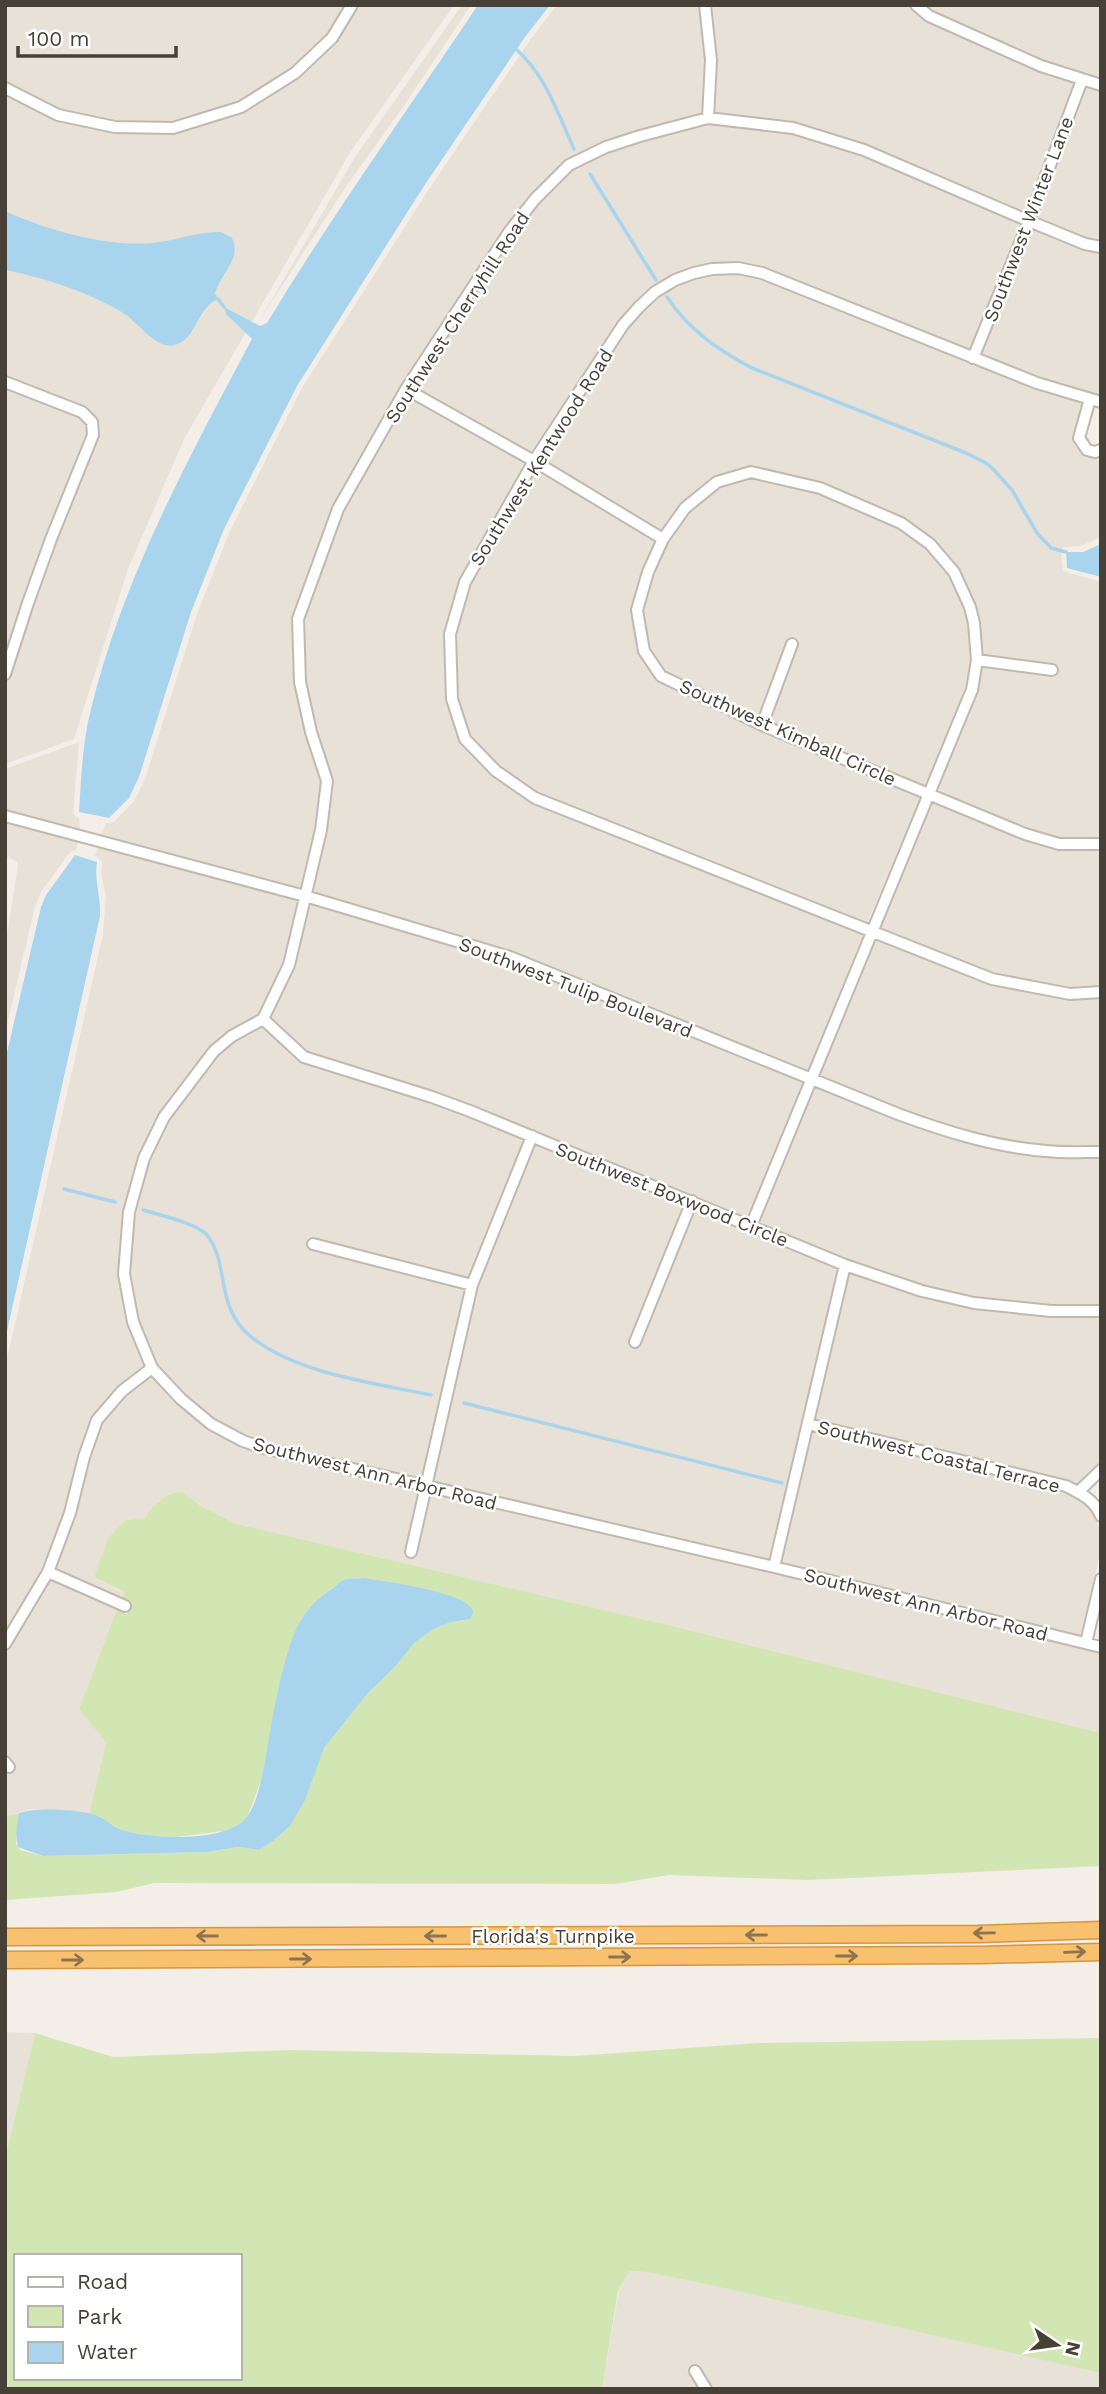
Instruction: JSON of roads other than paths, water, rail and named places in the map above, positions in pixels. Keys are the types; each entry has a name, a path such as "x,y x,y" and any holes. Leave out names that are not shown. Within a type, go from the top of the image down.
{"highway":[{"name":"Florida's Turnpike","path":"5,1937 978,1934 1101,1930"},
{"name":"Florida's Turnpike","path":"5,1960 1101,1952"}],"street":[{"path":"5,88 58,115 115,127 173,128 241,107 295,74 332,38 352,5"},
{"path":"705,5 711,60 708,118"},
{"path":"916,5 929,16 1041,66 1101,85"},
{"name":"Southwest Winter Lane","path":"972,358 1082,80"},
{"name":"Southwest Cherryhill Road","path":"305,895 321,830 327,781 311,732 300,682 298,619 338,509 406,389 509,232 535,199 569,165 617,143 708,118 793,128 864,150 1028,221 1085,244 1101,247"},
{"name":"Southwest Kentwood Road","path":"1095,400 1037,383 762,273 738,268 703,271 674,280 655,292 623,325 534,461 465,582 450,635 452,699 465,739 496,771 535,798 992,979 1070,994 1101,992"},
{"path":"5,382 82,412 92,422 93,435 41,565 5,674"},
{"path":"406,389 534,461 663,539"},
{"path":"1095,400 1079,438 1087,450 1101,450"},
{"name":"Southwest Kimball Circle","path":"751,1226 972,690 977,660 970,607 954,572 930,544 901,523 820,488 751,472 718,482 685,508 663,539 648,572 637,610 644,651 660,676 762,725 929,794"},
{"path":"762,725 792,644"},
{"path":"977,660 1052,670"},
{"path":"929,794 1025,834 1059,844 1101,844"},
{"name":"Southwest Tulip Boulevard","path":"5,816 305,895 510,957 937,1128 991,1143 1047,1152 1101,1152"},
{"path":"263,1019 289,965 305,895"},
{"name":"Southwest Boxwood Circle","path":"263,1019 304,1057 432,1097 845,1265 922,1291 974,1303 1051,1311 1101,1311"},
{"name":"Southwest Ann Arbor Road","path":"263,1019 232,1036 214,1051 164,1117 144,1158 129,1212 124,1274 133,1322 152,1368 211,1424 263,1448 425,1488 774,1567 1101,1647"},
{"path":"411,1552 472,1285 533,1136"},
{"path":"635,1342 692,1201"},
{"path":"313,1244 472,1285"},
{"path":"774,1567 845,1265"},
{"path":"5,1644 48,1572 70,1513 84,1457 97,1420 122,1391 152,1368"},
{"name":"Southwest Coastal Terrace","path":"808,1424 1066,1486 1100,1510"},
{"path":"1078,1492 1101,1470"},
{"path":"48,1572 125,1606"},
{"path":"1086,1643 1101,1579"},
{"path":"695,2371 706,2389"}],"water":[{"path":"478,5 550,5 525,37 424,186 297,386 224,529 191,612 139,777 129,798 109,818 79,812 88,722 101,671 118,622 157,525 252,339 226,314 224,307 260,326 267,323 344,202"},
{"path":"5,211 57,231 96,240 134,244 221,232 232,238 233,259 215,293 218,299 211,303 182,342 168,346 155,340 126,315 100,300 51,282 5,270"},
{"path":"1101,544 1101,577 1067,568 1066,552 1083,552"},
{"path":"75,855 97,862 100,916 5,1340 5,1061 41,907 46,895"},
{"path":"363,1578 422,1588 455,1597 472,1609 471,1619 451,1622 432,1630 414,1643 395,1667 368,1693 324,1748 305,1800 290,1826 273,1841 259,1850 238,1847 207,1852 43,1856 18,1847 16,1833 19,1813 36,1810 70,1810 90,1814 122,1830 170,1837 221,1832 244,1820 259,1790 280,1683 296,1629 310,1608 325,1594 345,1580"}],"waterway":[{"path":"517,50 544,84 574,149"},
{"path":"590,174 656,280"},
{"path":"667,297 705,338 752,368 986,463 1012,490 1037,533 1051,548 1066,552"},
{"path":"218,299 224,307"},
{"path":"64,1189 115,1202"},
{"path":"143,1210 187,1223 207,1235 214,1246 231,1311 250,1336 269,1349 290,1360 337,1375 431,1395"},
{"path":"464,1403 782,1483"}]}
